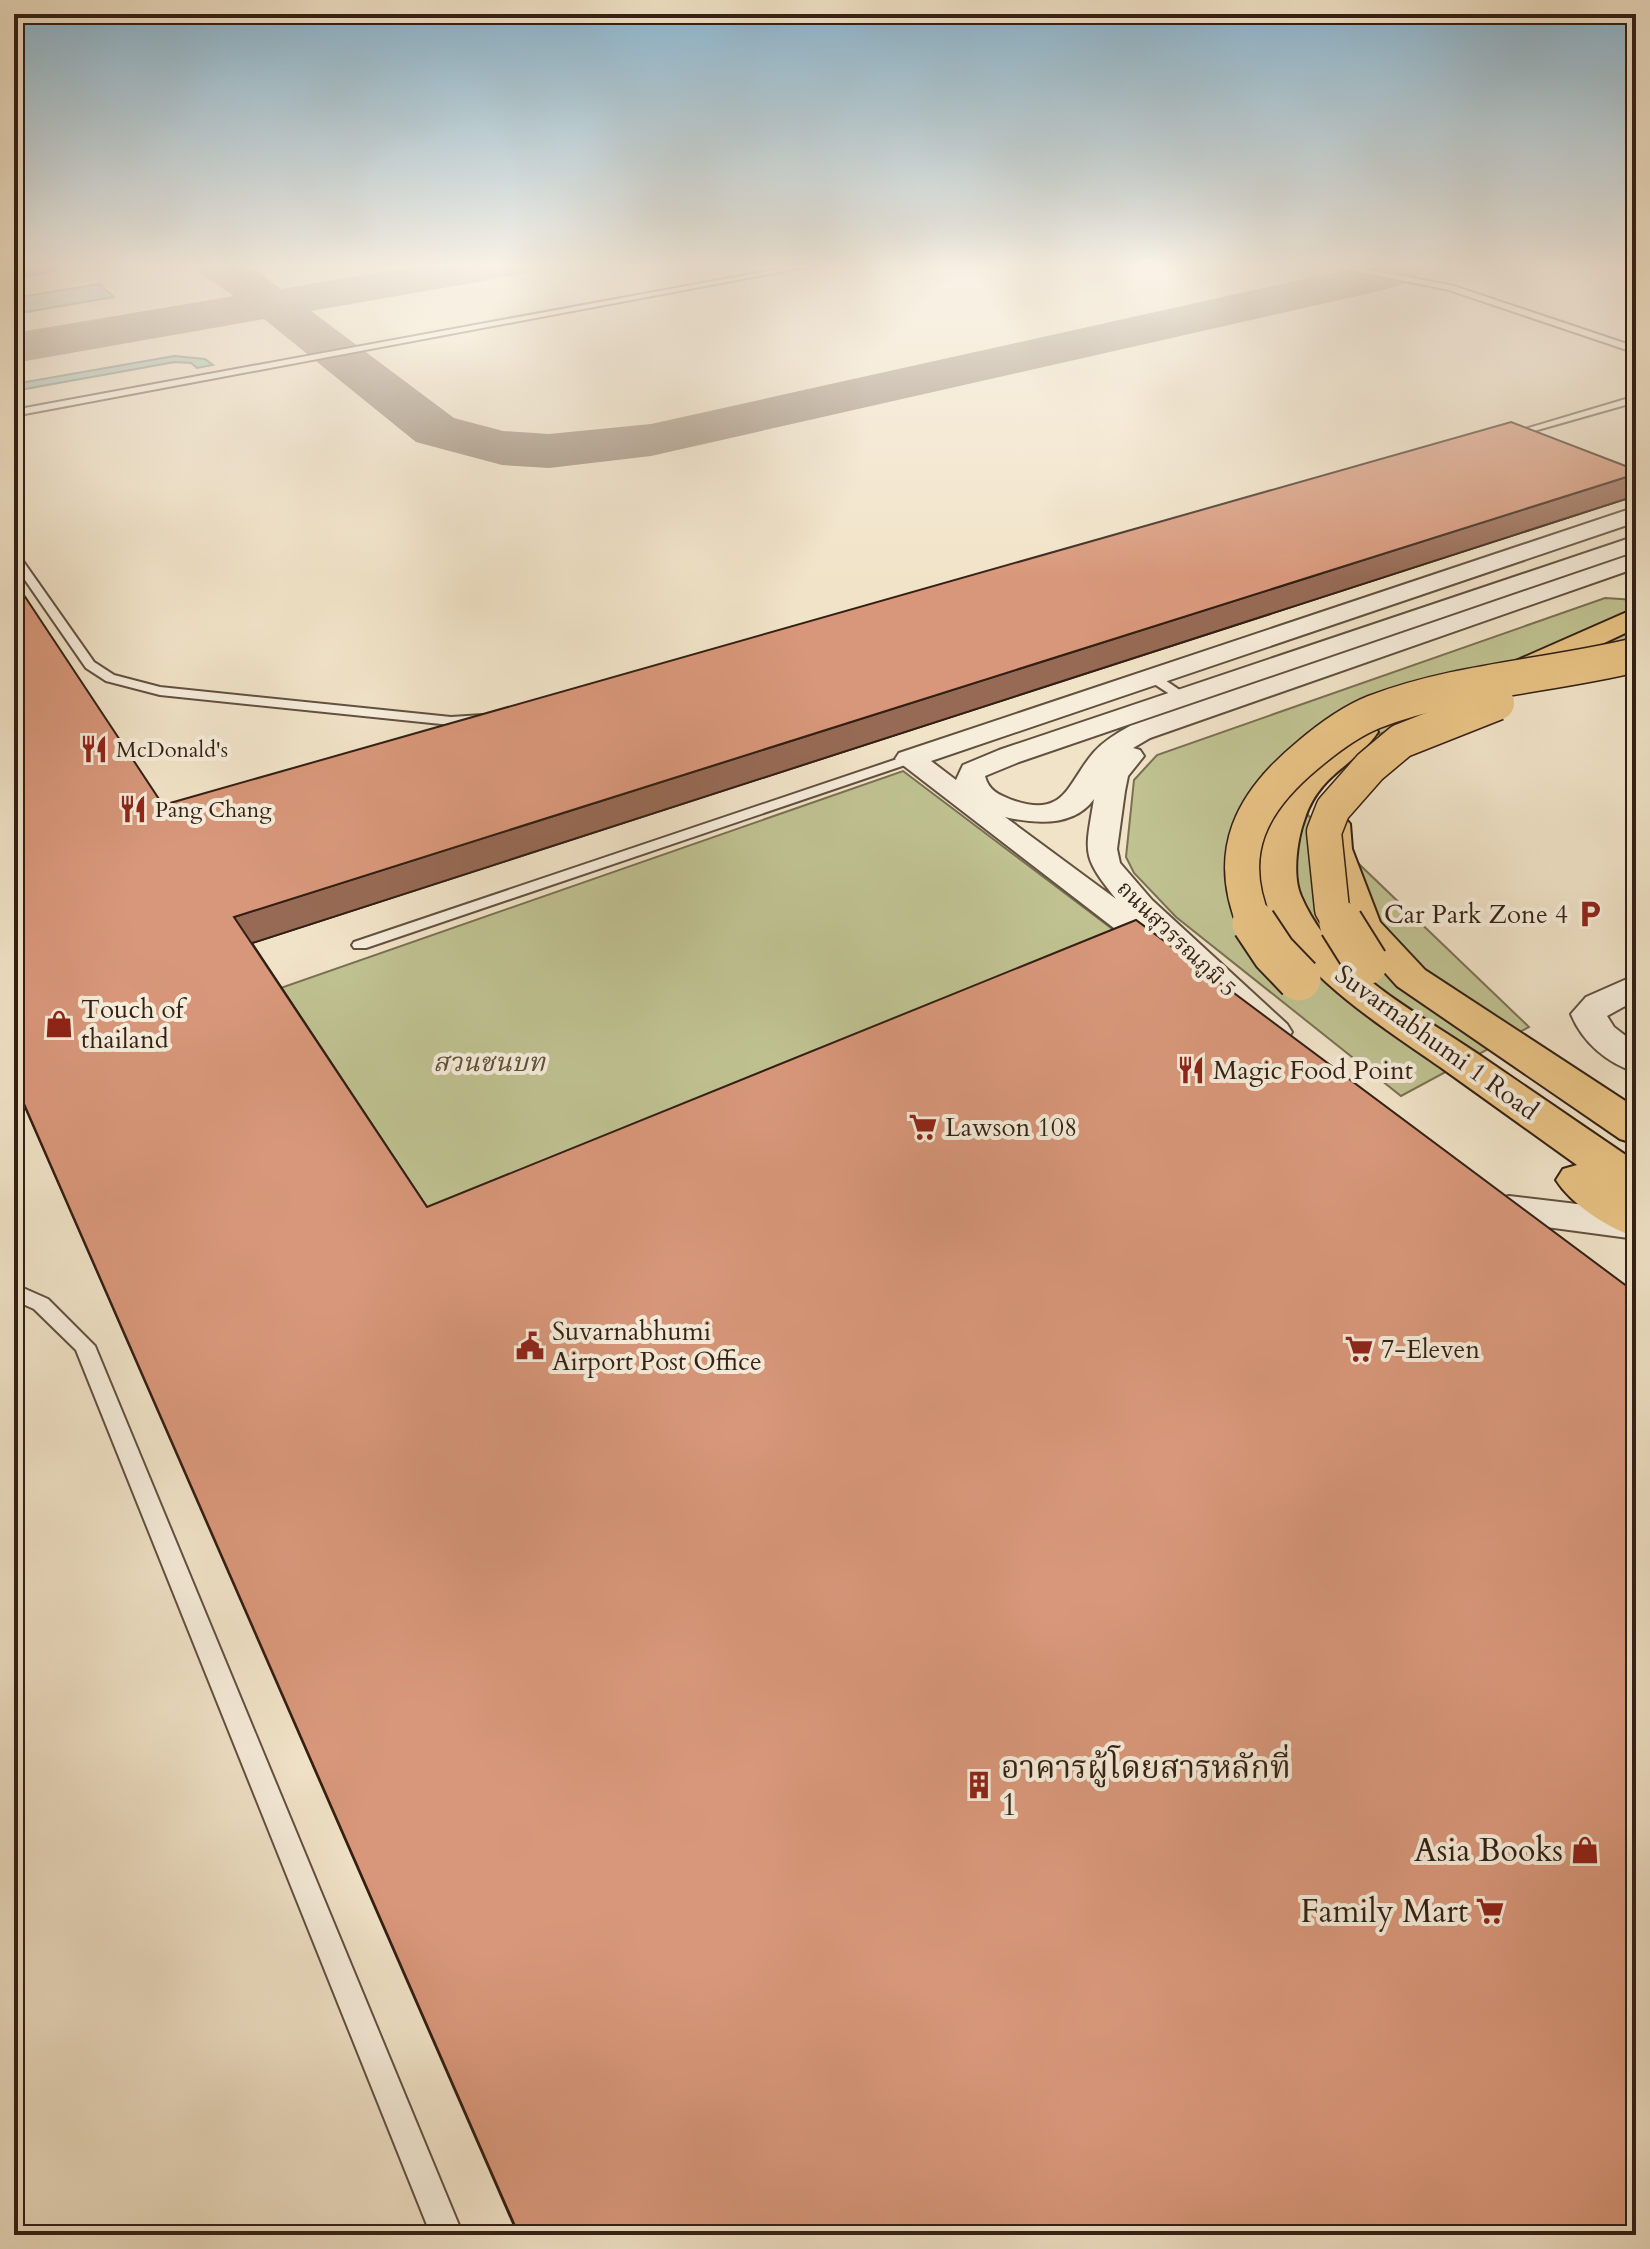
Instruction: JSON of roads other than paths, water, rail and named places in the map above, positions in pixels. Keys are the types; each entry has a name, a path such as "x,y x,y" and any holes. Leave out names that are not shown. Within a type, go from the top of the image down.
{"highway":[{"name":"Suvarnabhumi 1 Road","path":"1636,617 1474,691 1391,738 1355,767 1336,795 1332,822 1334,849 1362,926 1411,978 1636,1129"},
{"name":"Suvarnabhumi 1 Road","path":"1636,655 1594,666 1468,685 1374,712 1344,728 1275,783 1256,810 1242,840 1248,915 1271,952 1299,979 1636,1223"},
{"name":"Suvarnabhumi 1 Road","path":"1594,666 1401,741 1370,767 1333,809 1324,832 1332,909 1366,963 1394,989 1636,1154"},
{"name":"Suvarnabhumi 1 Road","path":"1474,691 1365,729 1323,762 1292,800 1280,847 1281,893 1312,947 1353,987 1636,1184"}],"street":[{"path":"909,759 1636,514"},
{"path":"984,807 970,778 973,771 989,763 1636,543"},
{"name":"ถนนสุวรรณภูมิ 5","path":"984,807 1019,811 1057,810 1074,804 1102,760 1120,743 1140,732 1636,560"},
{"name":"ถนนสุวรรณภูมิ 5","path":"909,759 944,785 984,807 1294,1048 1140,907 1105,865 1101,849 1114,775 1128,758 1159,740 1605,584 1636,582"},
{"path":"1636,986 1598,1005 1589,1014 1592,1024 1606,1040 1636,1060"},
{"path":"1636,1002 1620,1013 1624,1026 1636,1037"},
{"path":"1573,1258 1497,1200 1636,1223"}],"lane":[{"path":"14,413 257,368"},
{"path":"1499,438 1636,399"},
{"path":"14,556 90,665 110,678 160,691 451,721 491,719"},
{"path":"1152,677 1184,697"},
{"path":"360,945 909,759"},
{"path":"14,1291 41,1304 85,1346 447,2235"}],"water":[{"path":"106,368 142,368 14,391 14,384"}],"place":[{"name":"McDonald's","path":"94,749"},
{"name":"Pang Chang","path":"133,809"},
{"name":"Car Park Zone 4","path":"1590,914"},
{"name":"Touch of thailand","path":"59,1024"},
{"name":"Magic Food Point","path":"1191,1070"},
{"name":"Lawson 108","path":"923,1127"},
{"name":"Suvarnabhumi Airport Post Office","path":"530,1346"},
{"name":"7-Eleven","path":"1359,1349"},
{"name":"อาคารผู้โดยสารหลักที่ 1","path":"979,1785"},
{"name":"Asia Books","path":"1585,1850"},
{"name":"Family Mart","path":"1490,1911"}],"park label":[{"name":"สวนชนบท","path":"489,1062"}]}
